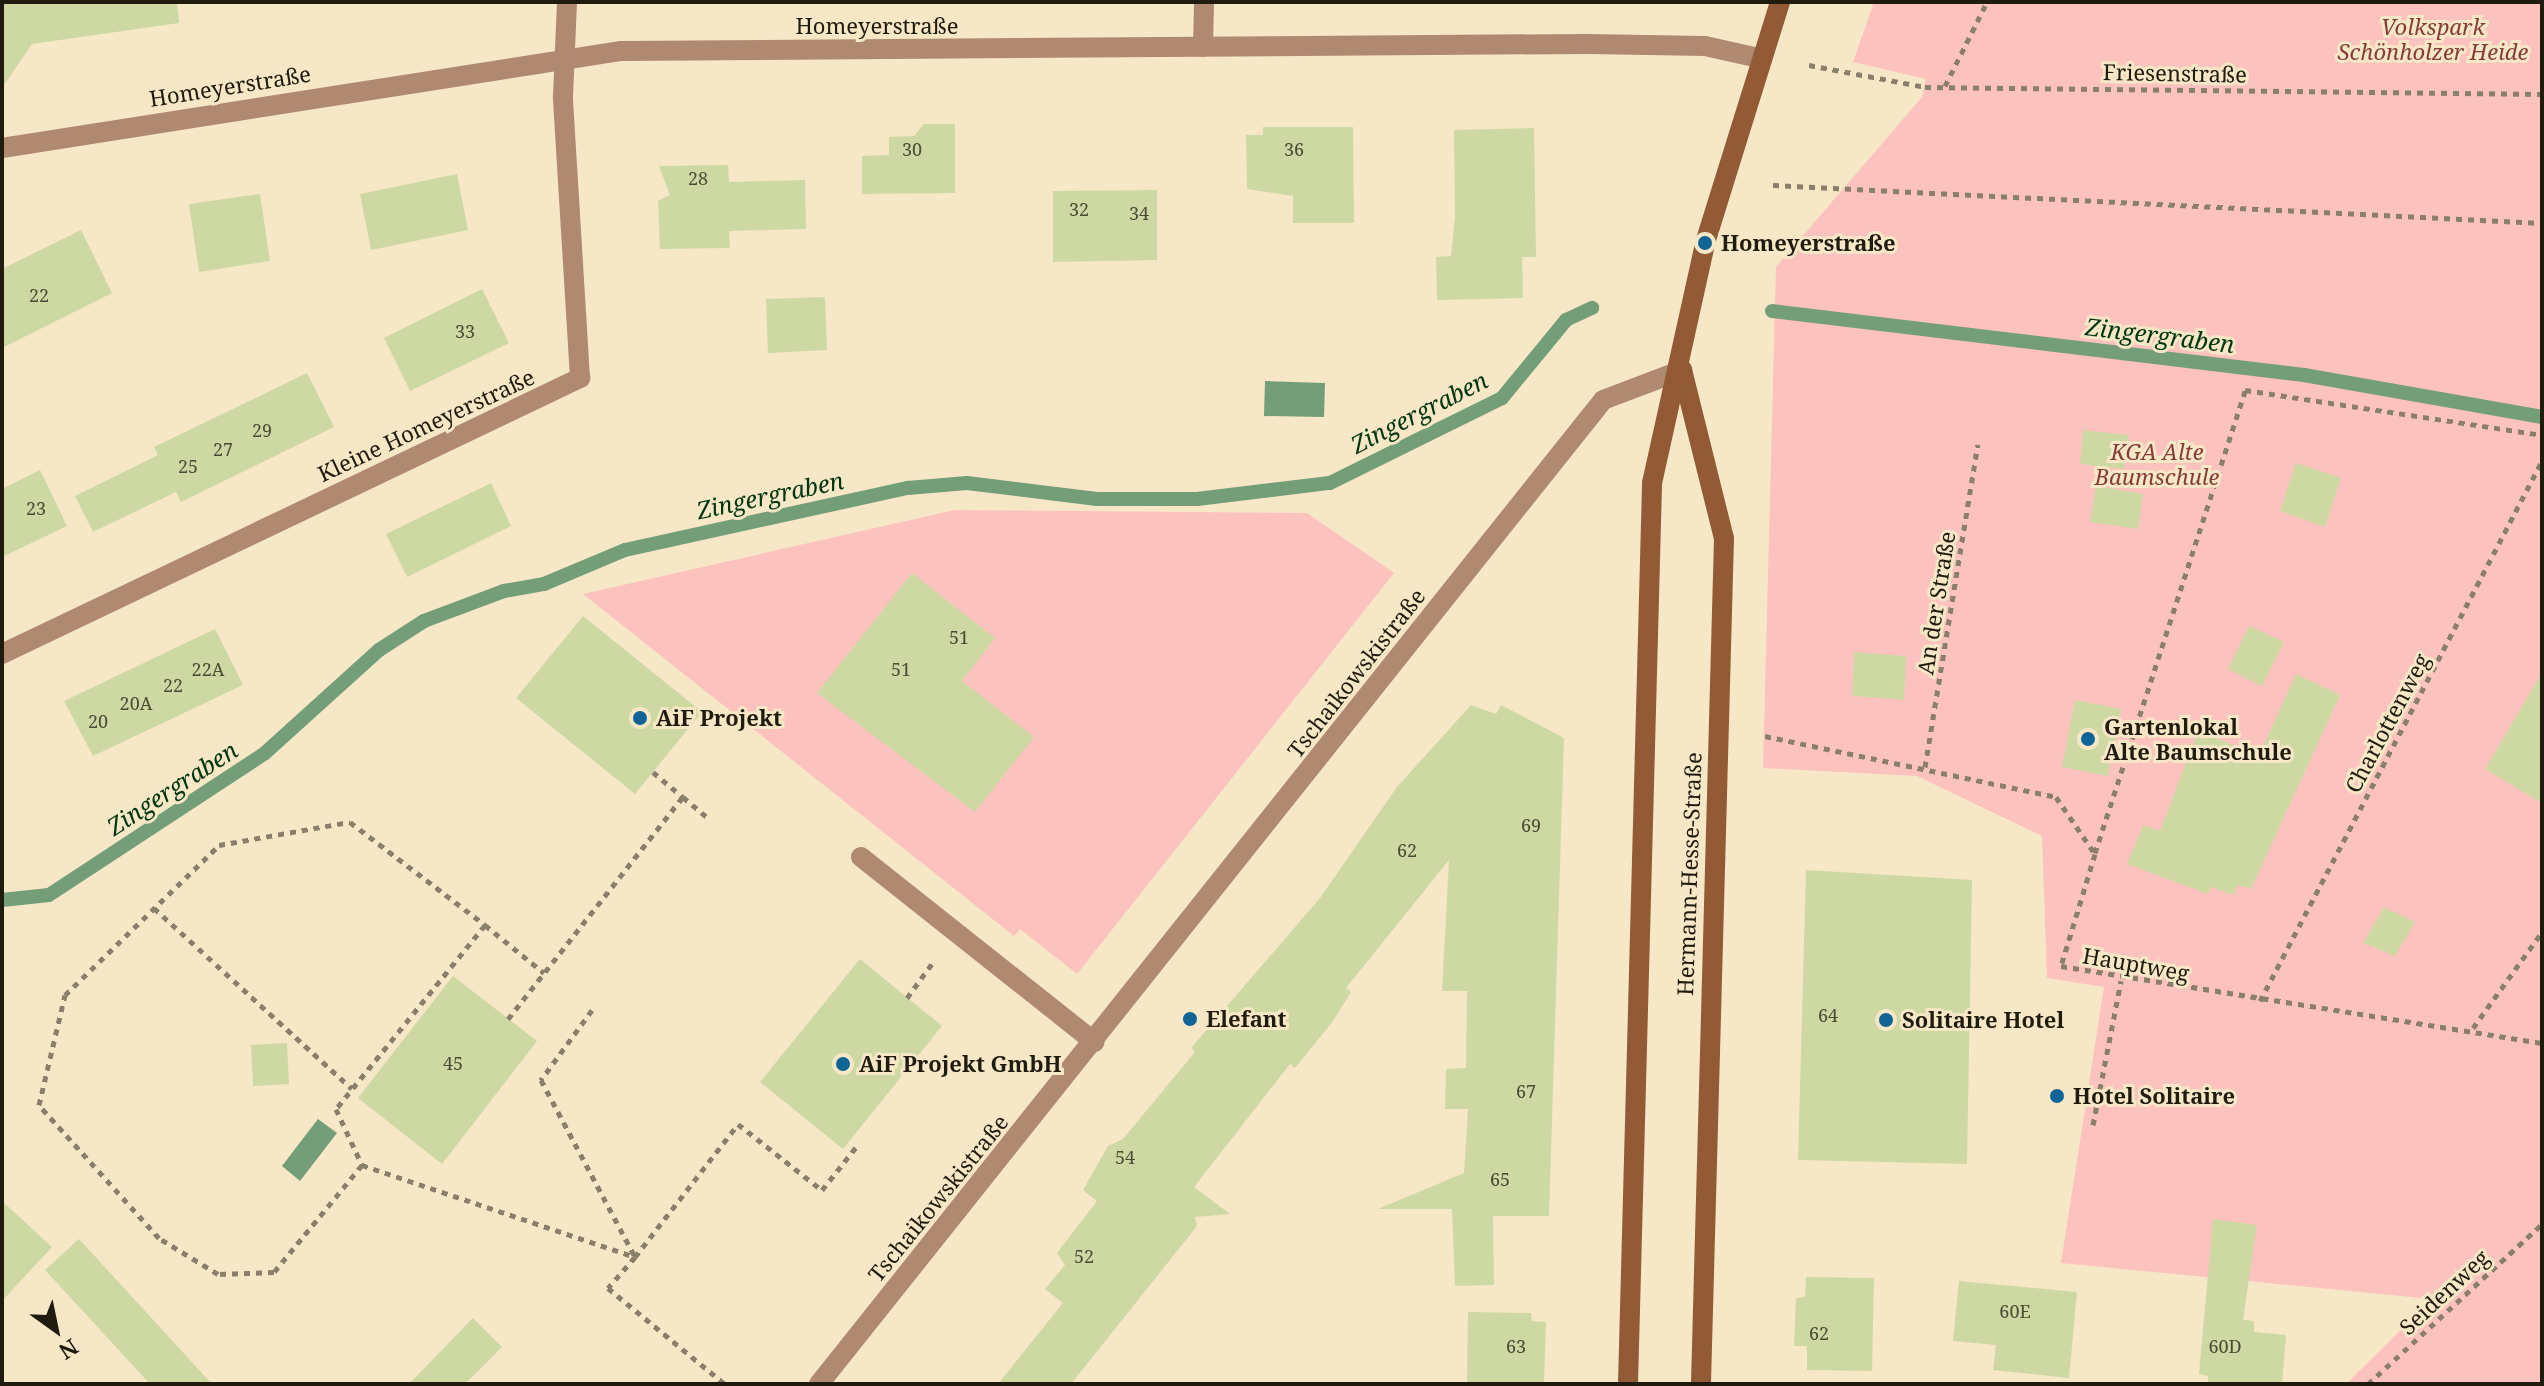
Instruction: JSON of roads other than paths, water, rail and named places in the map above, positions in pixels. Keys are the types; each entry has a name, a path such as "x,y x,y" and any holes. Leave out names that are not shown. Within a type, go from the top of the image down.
{"main road":[{"name":"Hermann-Hesse-Straße","path":"1628,1384 1652,483 1682,370 1705,243 1759,58 1780,2"},
{"name":"Hermann-Hesse-Straße","path":"1682,370 1724,538 1701,1384"}],"street":[{"path":"565,57 567,2"},
{"path":"1203,47 1204,2"},
{"name":"Homeyerstraße","path":"2,148 565,57 1203,47 1705,46 1759,58"},
{"name":"Kleine Homeyerstraße","path":"2,654 580,378 565,57"},
{"name":"Tschaikowskistraße","path":"819,1384 1603,400 1682,370"},
{"path":"861,857 1094,1042"}],"waterway":[{"name":"Zingergraben","path":"2,900 49,895 265,753 379,650 424,621 504,591 544,584 625,550 908,488 967,483 1097,499 1197,499 1330,483 1502,398 1566,320 1592,308"},
{"name":"Zingergraben","path":"1772,311 2304,375 2542,417"}],"place":[{"name":"Homeyerstraße","path":"1705,243"},
{"name":"AiF Projekt","path":"640,718"},
{"name":"Gartenlokal Alte Baumschule","path":"2088,739"},
{"name":"Elefant","path":"1190,1019"},
{"name":"Solitaire Hotel","path":"1886,1020"},
{"name":"AiF Projekt GmbH","path":"843,1064"},
{"name":"Hotel Solitaire","path":"2057,1096"}],"park label":[{"name":"Volkspark Schönholzer Heide","path":"2433,38"},
{"name":"KGA Alte Baumschule","path":"2157,464"}]}
